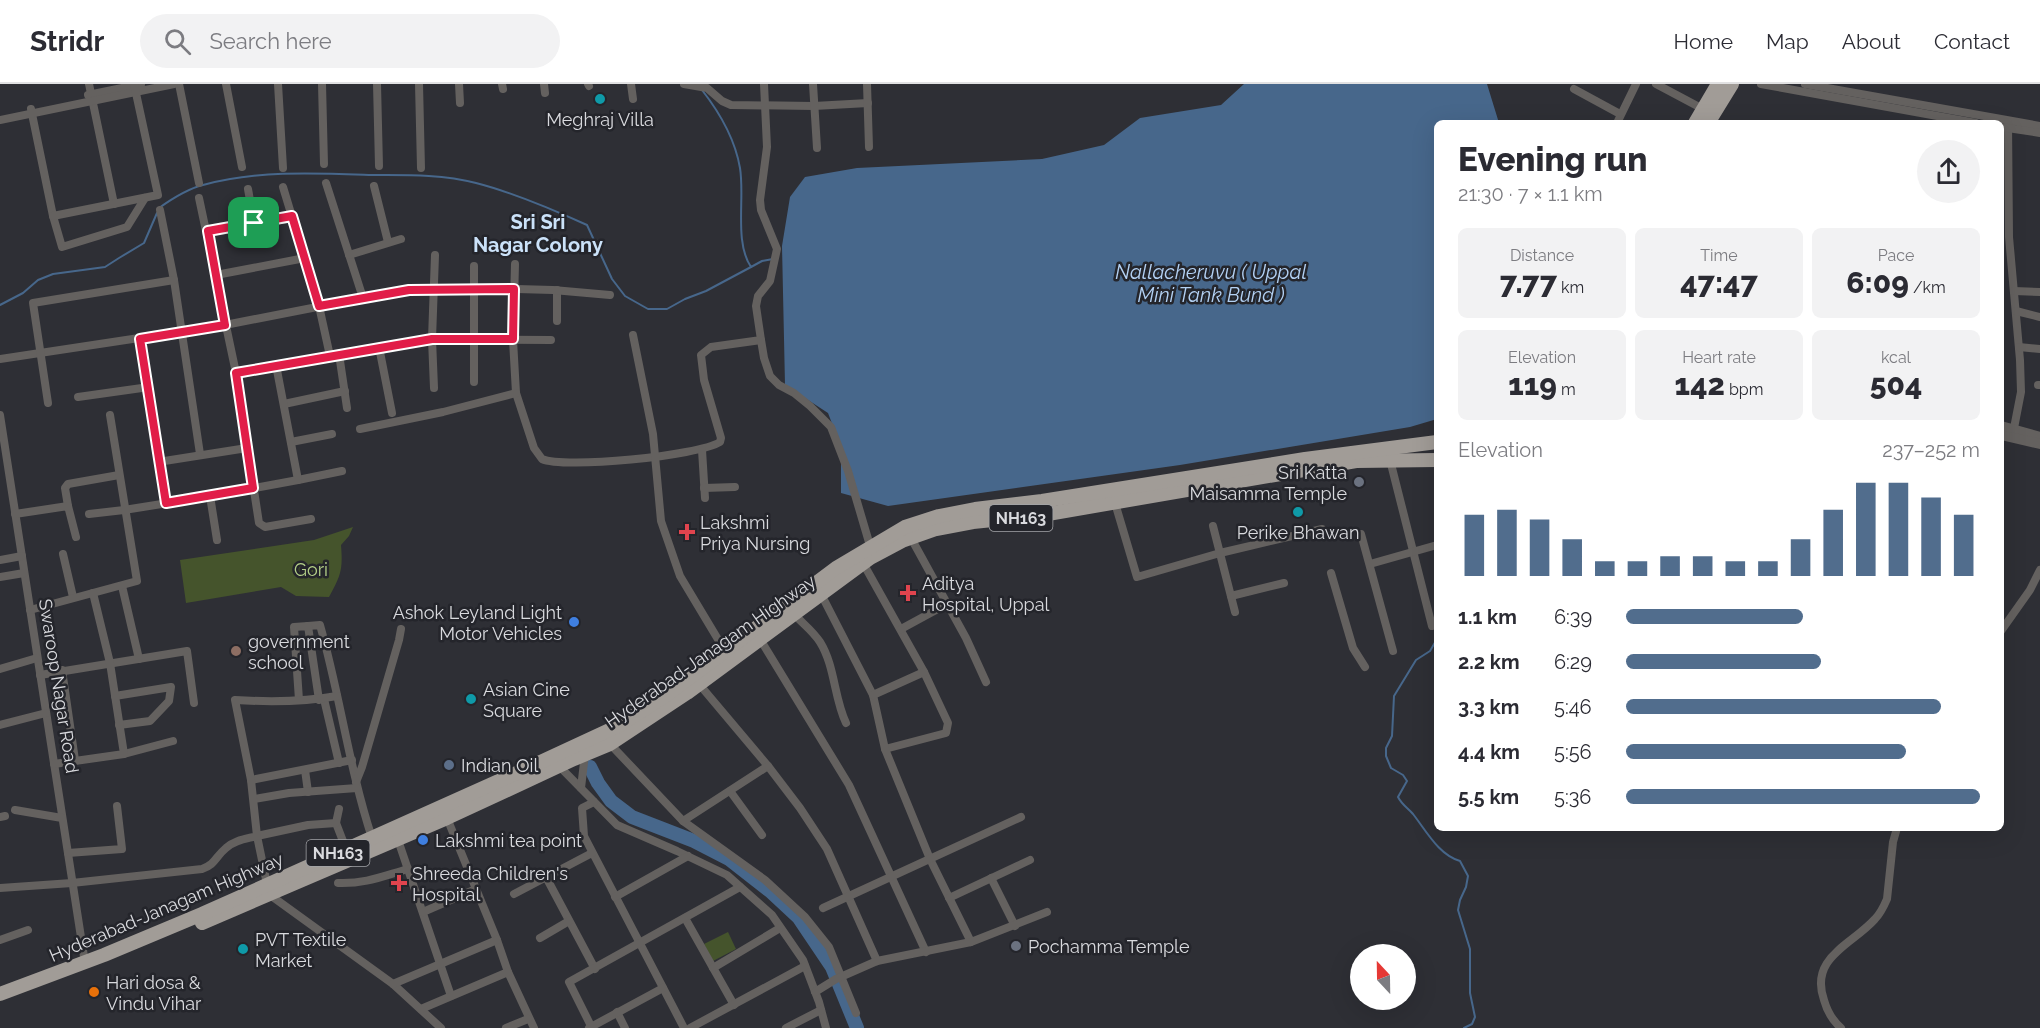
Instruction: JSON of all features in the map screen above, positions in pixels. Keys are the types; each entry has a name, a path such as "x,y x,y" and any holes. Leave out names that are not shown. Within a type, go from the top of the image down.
{"highway":[{"path":"1697,120 1719,84"},
{"path":"1710,120 1732,84"},
{"name":"Hyderabad-Janagam Highway","path":"0,994 398,840 610,744 699,684 821,594 906,527 939,516 1305,459 1434,442"},
{"name":"Hyderabad-Janagam Highway","path":"0,1004 78,974 268,890 346,849 618,726 668,694 836,568 936,528 1042,515 1356,461 1434,460"}],"street":[{"path":"89,84 114,204"},
{"path":"0,120 136,86 174,84"},
{"path":"179,84 199,183"},
{"path":"226,84 242,167"},
{"path":"278,84 283,168"},
{"path":"322,84 324,164"},
{"path":"376,84 378,166"},
{"path":"419,84 421,168"},
{"path":"459,84 460,103"},
{"path":"631,84 633,99"},
{"path":"684,84 706,88 731,105 868,103"},
{"path":"764,84 767,161 760,200 764,221 776,243 771,278 758,296 756,306 764,358 770,376 779,386 794,393 831,427 848,471 869,555 901,629 948,723 946,733 885,749"},
{"path":"813,84 817,148"},
{"path":"867,84 869,147"},
{"path":"1618,120 1636,84"},
{"path":"1656,84 1703,109"},
{"path":"1761,84 1959,120"},
{"path":"1805,84 1977,120"},
{"path":"53,216 158,195 136,86"},
{"path":"1575,89 1620,114"},
{"path":"0,114 32,111"},
{"path":"32,111 53,216 62,247 127,227 145,198"},
{"path":"2006,126 2040,126"},
{"path":"2006,126 2040,133"},
{"path":"2006,126 2005,238 2011,261 2021,392 2014,428"},
{"path":"326,183 363,298"},
{"path":"374,186 388,242"},
{"path":"283,188 345,391 347,408"},
{"path":"248,189 254,223"},
{"path":"200,198 236,373 258,520 265,527 311,519"},
{"path":"160,210 174,280 200,454"},
{"path":"208,231 292,216"},
{"path":"349,255 401,239"},
{"path":"434,388 432,339 435,255"},
{"path":"216,275 305,258"},
{"path":"2004,264 2011,261"},
{"path":"515,264 513,339 516,393 534,448 542,459 547,461 561,463 655,458 714,446 720,442 721,438 704,380 700,355 711,347 760,340"},
{"path":"474,266 474,382"},
{"path":"48,403 33,303 174,280"},
{"path":"0,359 225,325 409,290 474,288 557,290 610,295"},
{"path":"557,290 557,321"},
{"path":"2014,291 2040,292"},
{"path":"2016,311 2040,317"},
{"path":"633,335 651,418 662,521 680,576 725,651"},
{"path":"140,339 166,503"},
{"path":"236,373 432,339 551,340"},
{"path":"379,347 392,413"},
{"path":"2019,347 2040,349"},
{"path":"276,365 298,480"},
{"path":"78,397 149,387"},
{"path":"284,404 345,391"},
{"path":"360,429 443,412 516,393"},
{"name":"Swaroop Nagar Road","path":"0,415 85,963"},
{"path":"30,610 137,581 110,415"},
{"path":"2004,426 2040,437"},
{"path":"291,442 332,434"},
{"path":"2004,436 2040,444"},
{"path":"158,462 247,448"},
{"path":"702,450 705,493 735,487"},
{"path":"1390,460 1432,626"},
{"path":"89,514 210,496 342,471"},
{"path":"76,537 68,506 66,486 71,483 119,475"},
{"path":"0,484 11,483"},
{"path":"210,496 217,540"},
{"path":"1115,503 1137,578 1220,554 1322,529"},
{"path":"15,514 68,506"},
{"path":"1213,526 1235,612"},
{"path":"1361,534 1394,651"},
{"path":"911,538 948,604 986,682"},
{"path":"1370,564 1434,546"},
{"path":"63,554 74,597"},
{"path":"0,560 22,556"},
{"path":"2004,628 2030,590 2040,570"},
{"path":"0,578 24,573"},
{"path":"1331,573 1353,648 1365,667"},
{"path":"1231,596 1284,583"},
{"path":"122,586 139,659"},
{"path":"93,593 110,663 123,754"},
{"path":"821,594 873,695 885,749 930,859 970,942"},
{"path":"901,629 948,604"},
{"path":"794,614 821,643 839,708 846,723"},
{"path":"299,700 294,627 320,625 356,785 372,837"},
{"path":"308,626 322,699 339,762"},
{"path":"356,785 401,629"},
{"path":"760,639 849,785 926,952"},
{"path":"40,675 187,651 194,704"},
{"path":"0,669 38,658"},
{"path":"62,670 75,760"},
{"path":"873,695 924,672"},
{"path":"699,684 768,766 827,849 877,961"},
{"path":"115,696 171,687 169,701 150,721 119,725"},
{"path":"337,696 272,702 235,700 251,780 257,836 268,890 393,984 441,1028"},
{"path":"0,725 46,713"},
{"path":"54,764 123,754 173,741"},
{"path":"610,744 683,821 765,880 805,917 829,947 856,1013"},
{"path":"581,788 585,754"},
{"path":"251,780 352,760"},
{"path":"559,766 616,825 727,875 772,915 805,966 826,1028"},
{"path":"683,821 768,766"},
{"path":"305,770 308,792"},
{"path":"254,799 356,785"},
{"path":"730,791 762,835"},
{"path":"594,802 582,808 584,836 684,1028"},
{"path":"68,853 122,849 117,806"},
{"path":"339,809 336,823 346,849"},
{"path":"15,810 62,818"},
{"path":"823,908 1021,816"},
{"path":"447,818 456,846 476,889 508,972 534,1028"},
{"path":"0,888 202,869 213,865 220,854 236,841 308,825 336,823"},
{"path":"1841,1028 1834,1022 1826,1007 1820,983 1821,975 1823,968 1835,953 1869,926 1883,907 1887,899 1896,831"},
{"path":"398,840 451,996"},
{"path":"514,894 592,853"},
{"path":"615,897 688,856"},
{"path":"949,898 1030,860"},
{"path":"338,883 379,880 408,864"},
{"path":"546,877 595,969"},
{"path":"991,878 1015,926"},
{"path":"663,988 590,1027 569,982 740,887"},
{"path":"423,912 476,889"},
{"path":"815,992 877,961 970,942 1047,912"},
{"path":"685,918 734,1005"},
{"path":"540,938 569,921"},
{"path":"713,968 780,928"},
{"path":"0,940 28,930"},
{"path":"393,984 497,940"},
{"path":"690,1028 805,966"},
{"path":"421,1009 508,972"},
{"path":"786,1028 821,1010"},
{"path":"616,1012 625,1028"},
{"path":"506,1028 528,1019"}],"green space":[{"name":"Gori","path":"353,527 341,545 340,572 329,597 296,596 281,587 186,603 180,560 314,540"},
{"path":"728,932 736,949 713,961 704,944"}],"water":[{"name":"Nallacheruvu ( Uppal Mini Tank Bund )","path":"1244,84 1487,84 1498,120 1434,120 1434,420 1410,427 1180,465 888,506 841,493 841,447 828,413 785,385 782,246 790,197 805,177 857,168 1042,159 1104,145 1140,118 1221,105"}],"waterway":[{"path":"702,90 726,127 738,157 741,180 741,233 746,257 751,267 762,261 773,259"},
{"path":"159,208 180,194 197,187 245,177 308,173 437,177 463,180 503,191 587,225 612,279 625,296 648,309 667,309 751,267"},
{"path":"0,305 23,293 38,280 53,274 105,267 144,243 157,213"},
{"path":"1434,644 1430,651 1416,660 1394,696 1392,736 1386,748 1386,756 1391,768 1403,775 1407,781 1398,797 1400,800 1440,848 1460,861 1468,876 1458,910 1470,949 1470,993 1475,1017 1472,1024 1464,1028"},
{"path":"590,767 611,801 632,817 694,841 729,859 770,891 799,918 832,967 857,1028"}],"place":[{"name":"Meghraj Villa","path":"600,99"},
{"name":"Sri Katta Maisamma Temple","path":"1359,482"},
{"name":"Perike Bhawan","path":"1298,512"},
{"name":"Lakshmi Priya Nursing","path":"687,532"},
{"name":"Aditya Hospital, Uppal","path":"908,593"},
{"name":"Ashok Leyland Light Motor Vehicles","path":"574,622"},
{"name":"government school","path":"236,651"},
{"name":"Asian Cine Square","path":"471,699"},
{"name":"Indian Oil","path":"449,765"},
{"name":"Lakshmi tea point","path":"423,840"},
{"name":"Shreeda Children's Hospital","path":"399,883"},
{"name":"Pochamma Temple","path":"1016,946"},
{"name":"PVT Textile Market","path":"243,949"},
{"name":"Hari dosa & Vindu Vihar","path":"94,992"}],"district":[{"name":"Sri Sri Nagar Colony","path":"538,234"}],"route":[{"path":"292,216 319,306 409,290 514,289 513,339 432,339 236,373 253,488 166,503 140,339 225,325 208,231 254,223 292,216"}]}
